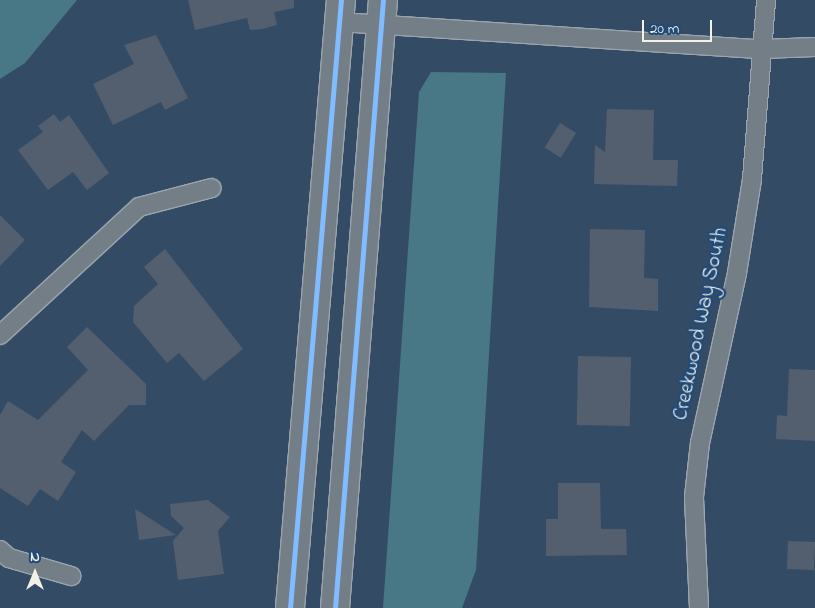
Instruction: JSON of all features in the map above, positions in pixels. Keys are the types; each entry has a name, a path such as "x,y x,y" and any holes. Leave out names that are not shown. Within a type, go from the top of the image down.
{"main road":[{"path":"290,608 340,11"},
{"path":"335,608 382,12"}],"street":[{"name":"Creekwood Way South","path":"699,608 694,497 700,443 737,273 752,179 766,0"},
{"path":"340,11 382,12 762,49 815,47"},
{"path":"0,335 138,207 212,188"},
{"path":"0,550 9,558 71,576"}],"shaded area":[{"path":"0,0 77,0 25,63 0,79"},
{"path":"431,72 506,73 476,570 462,608 383,608 419,92"}],"building":[{"path":"188,0 294,0 294,8 274,12 277,25 262,29 250,30 247,18 195,30"},
{"path":"156,35 188,98 165,110 161,102 113,125 93,84 134,64 124,45"},
{"path":"607,109 654,110 653,160 678,160 677,186 594,184 595,145 605,152"},
{"path":"54,114 60,122 69,115 109,173 87,190 73,172 48,190 18,150 43,132 38,126"},
{"path":"560,123 576,133 561,158 545,148"},
{"path":"0,215 25,240 0,266"},
{"path":"590,229 645,230 644,278 658,279 658,311 589,307"},
{"path":"165,249 243,349 204,381 179,353 167,363 133,322 134,306 158,284 144,267"},
{"path":"87,327 146,384 146,405 129,405 94,441 82,430 61,462 76,472 58,501 40,489 28,506 0,488 0,415 8,401 38,420 88,370 67,347"},
{"path":"578,356 631,357 630,426 577,425"},
{"path":"789,369 815,370 815,441 776,439 777,415 787,416"},
{"path":"558,483 600,483 601,529 626,529 627,555 546,556 546,519 558,519"},
{"path":"208,500 230,517 218,531 224,574 178,580 173,541 184,528 171,516 170,504"},
{"path":"135,509 146,516 176,535 139,540"},
{"path":"788,541 815,542 814,570 787,569"}],"cycle path":[{"path":"290,608 341,0"},
{"path":"335,608 383,0"}]}
